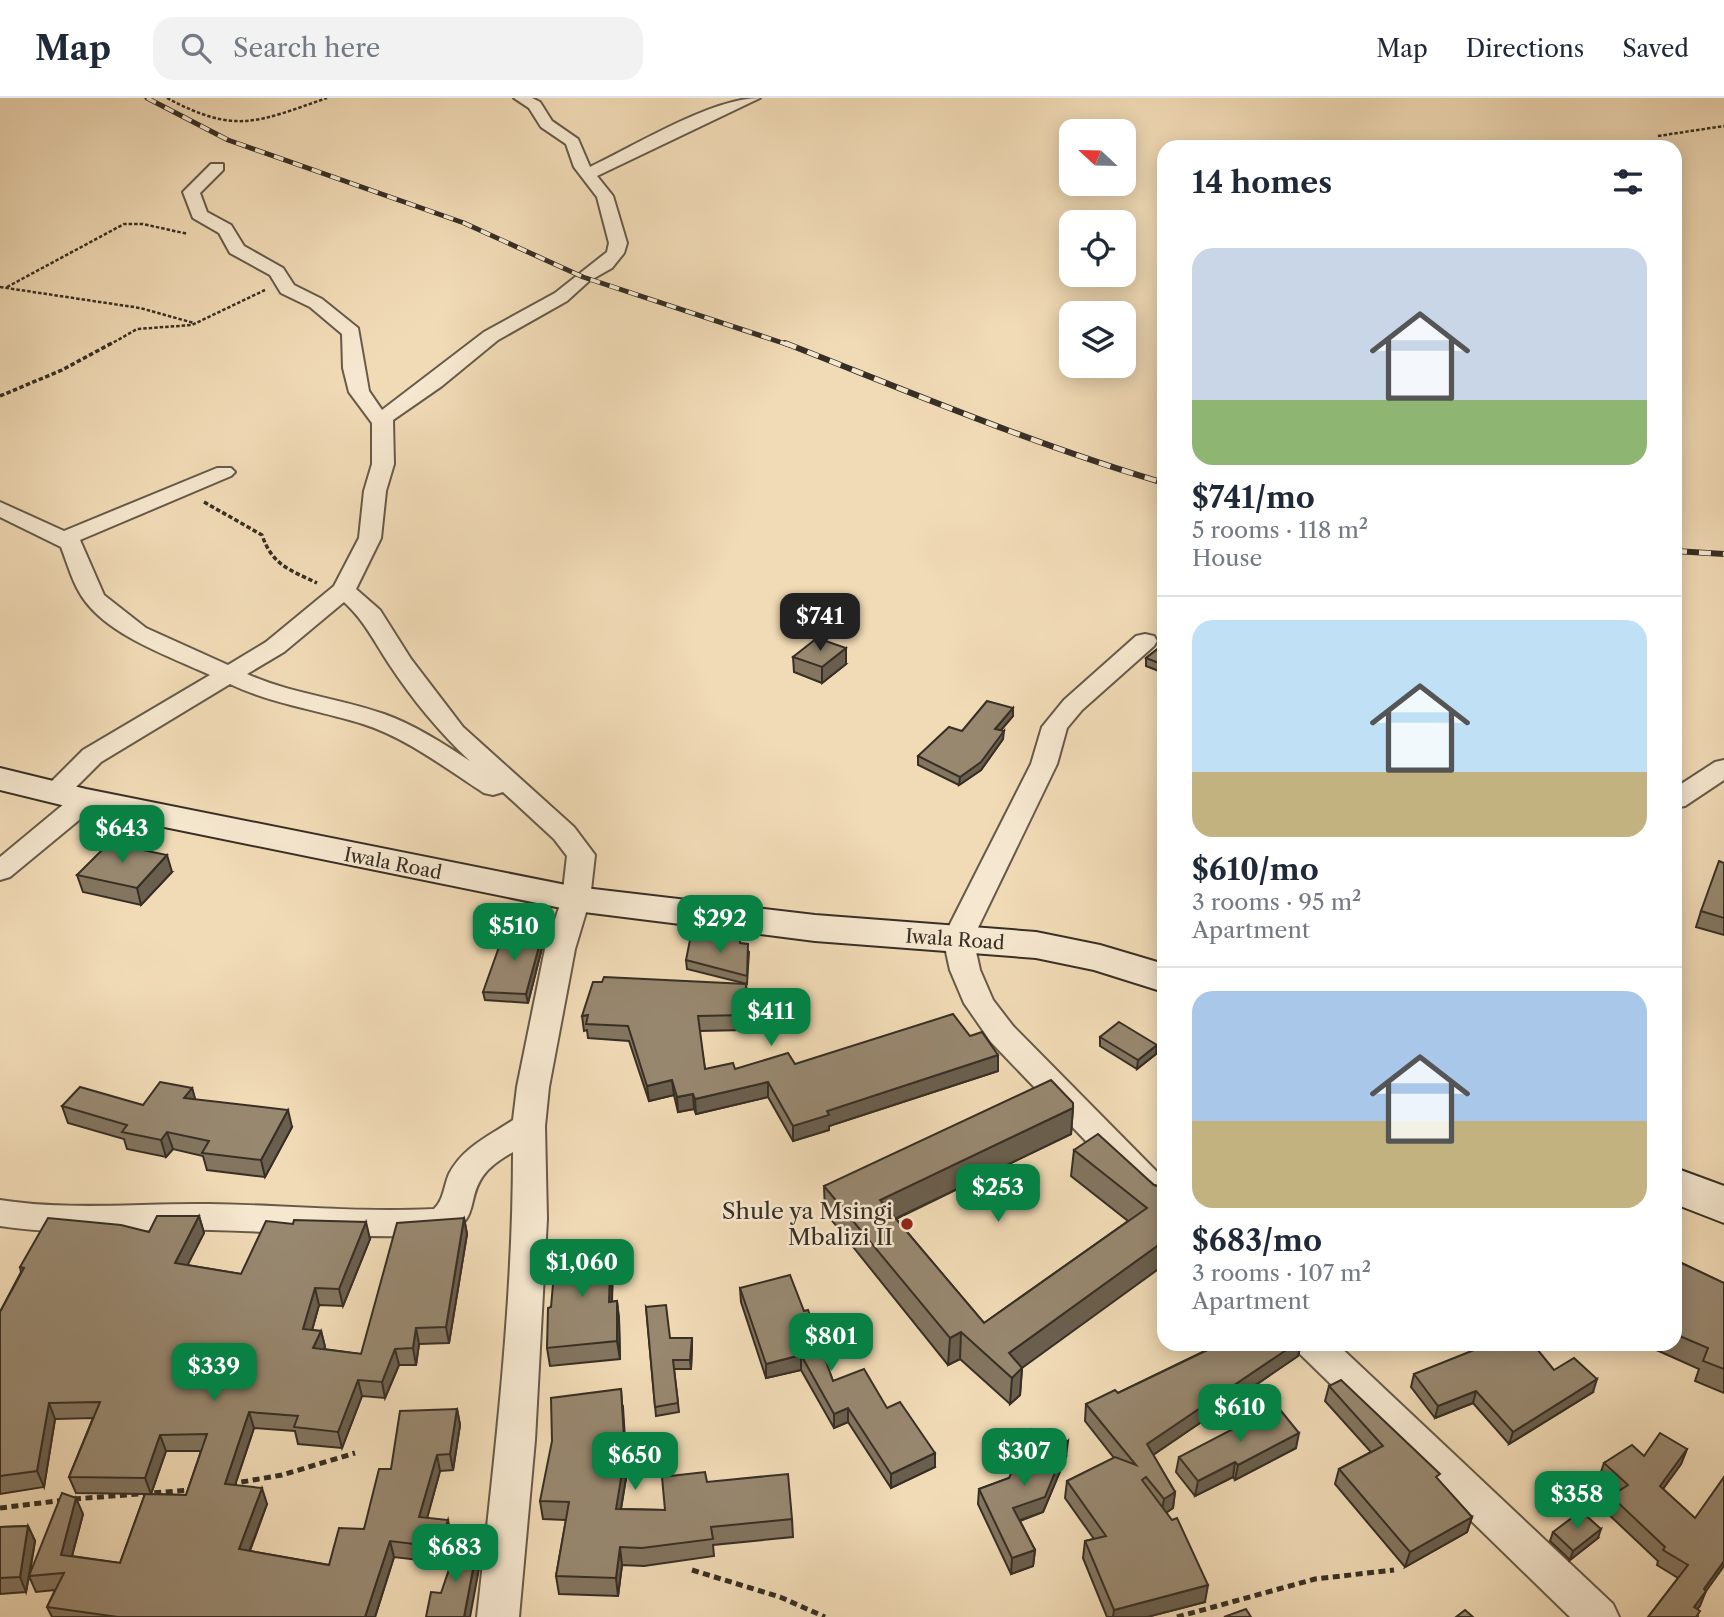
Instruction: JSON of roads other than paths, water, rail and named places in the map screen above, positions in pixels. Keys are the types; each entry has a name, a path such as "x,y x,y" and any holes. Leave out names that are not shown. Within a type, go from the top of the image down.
{"street":[{"path":"382,423 391,412 435,382 491,336 561,296 583,277 611,259 618,243 606,196 587,175 570,138 546,124 535,105 522,98"},
{"path":"587,175 688,125 752,98"},
{"path":"0,871 71,796 92,756 231,676 294,634 342,592 370,538 375,491 383,464 382,423 359,392 353,368 351,332 316,303 291,292 278,272 232,244 231,234 199,215 198,205 191,194 217,167"},
{"path":"64,539 224,472"},
{"path":"0,509 64,539 75,548 85,582 95,599 138,633 258,688 374,719 418,739 473,775 538,811"},
{"path":"342,592 372,615 400,662 454,732 564,833 581,855 576,899 549,1000 529,1126 530,1219 518,1413 498,1617"},
{"path":"1145,641 1073,705 1055,727 1044,764 958,938 965,970 979,1003 1002,1034 1157,1194"},
{"path":"1682,795 1724,768"},
{"name":"Iwala Road","path":"0,779 71,796 576,899 815,928 958,938 1059,949 1157,976"},
{"path":"0,1213 96,1220 212,1217 347,1224 441,1222 452,1216 472,1165 529,1126"},
{"path":"1682,1188 1724,1205"},
{"path":"1320,1351 1598,1617"}],"railway":[{"path":"147,98 228,140 464,223 583,277 789,345"},
{"path":"785,343 1020,435 1157,481"},
{"path":"1682,551 1724,554"}],"place":[{"name":"Shule ya Msingi Mbalizi II","path":"907,1224"}]}
